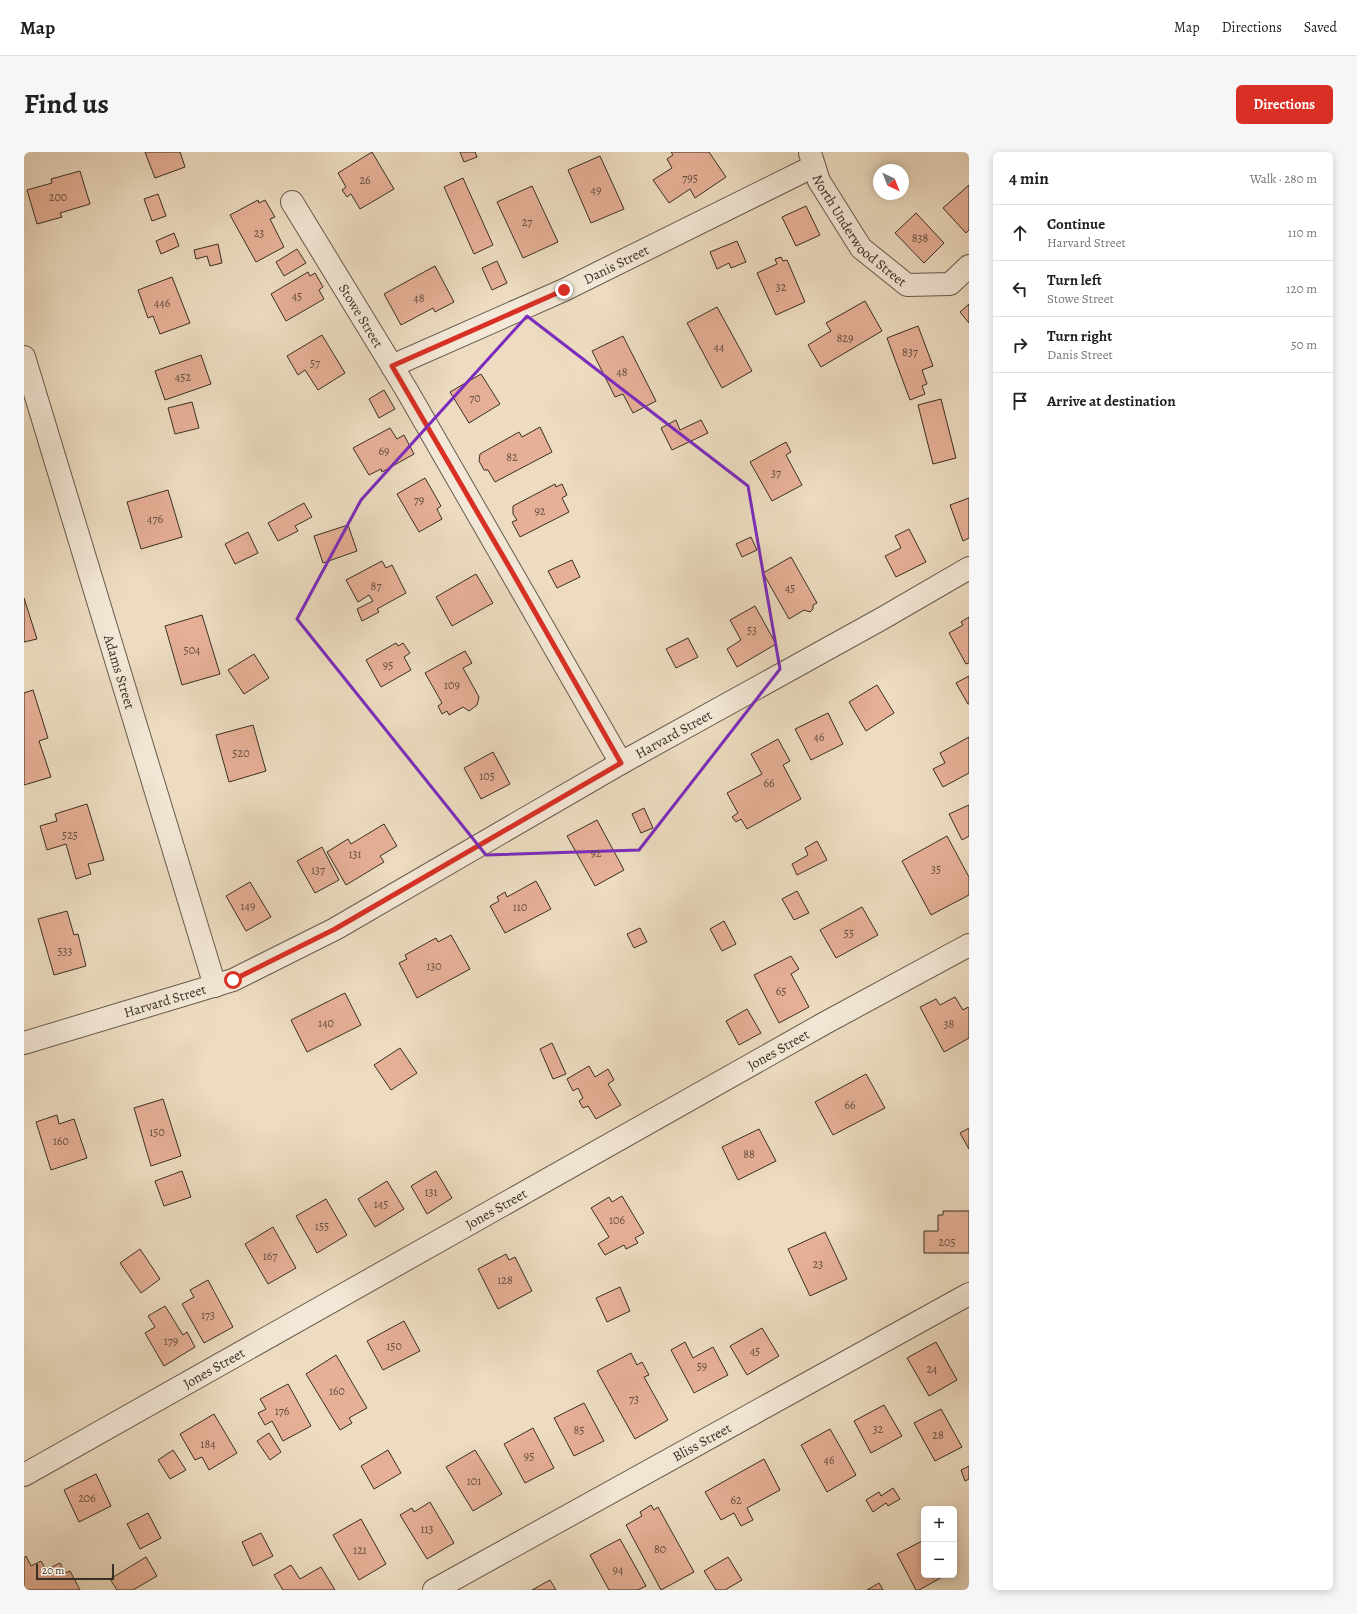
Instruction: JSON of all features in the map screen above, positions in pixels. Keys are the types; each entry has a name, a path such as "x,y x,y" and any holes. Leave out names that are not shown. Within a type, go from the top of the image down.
{"street":[{"name":"North Underwood Street","path":"812,159 819,181 861,248 907,285 950,284 969,266"},
{"name":"Danis Street","path":"392,366 564,290 812,159"},
{"name":"Stowe Street","path":"292,202 392,366 621,763"},
{"name":"Adams Street","path":"24,357 214,986"},
{"name":"Harvard Street","path":"24,1043 233,980 335,929 621,763 876,622 969,568"},
{"name":"Jones Street","path":"24,1475 811,1031 969,944"},
{"name":"Bliss Street","path":"434,1590 969,1294"}],"highlighted area":[{"path":"527,316 748,486 780,669 639,850 486,855 297,619 361,500"}],"building":[{"path":"145,152 180,152 185,167 155,178"},
{"path":"372,152 394,189 360,209 351,194 347,197 342,190 346,187 338,173"},
{"path":"460,152 475,152 477,157 464,162"},
{"path":"671,152 709,152 726,177 695,198 690,189 669,203 653,180 672,168 667,159 673,155"},
{"path":"600,156 624,209 591,223 568,170"},
{"path":"80,171 90,204 60,213 62,217 37,224 27,190 52,183 51,179"},
{"path":"463,178 493,245 474,254 444,187"},
{"path":"969,185 969,230 966,233 943,208"},
{"path":"532,186 558,242 523,258 497,202"},
{"path":"158,194 166,216 152,221 144,199"},
{"path":"258,200 259,203 265,200 275,217 270,219 284,247 256,262 230,215"},
{"path":"806,206 820,235 796,246 782,217"},
{"path":"916,213 944,243 924,263 895,233"},
{"path":"174,233 179,246 161,254 156,241"},
{"path":"737,241 746,262 731,268 729,263 717,269 710,252"},
{"path":"218,244 222,263 210,266 207,256 196,259 194,250"},
{"path":"297,249 306,263 284,276 276,262"},
{"path":"781,257 783,261 787,260 805,302 776,315 757,273 777,264 775,259"},
{"path":"497,261 507,283 492,290 482,268"},
{"path":"435,266 454,302 435,312 433,308 401,325 384,294"},
{"path":"308,272 310,276 315,273 323,287 319,290 324,299 286,321 271,294"},
{"path":"172,277 190,323 160,334 153,316 148,318 138,290"},
{"path":"865,301 882,331 821,367 808,345 831,331 826,323"},
{"path":"969,304 969,323 960,312"},
{"path":"717,307 752,371 722,388 687,323"},
{"path":"918,326 933,366 922,370 927,384 922,386 925,394 910,400 887,338"},
{"path":"322,335 345,373 318,390 305,370 298,375 287,356"},
{"path":"623,336 656,401 633,413 623,394 615,397 592,351"},
{"path":"201,355 211,384 165,400 155,371"},
{"path":"481,374 500,404 469,423 450,392"},
{"path":"384,390 395,409 379,418 369,399"},
{"path":"941,399 956,458 933,464 918,405"},
{"path":"192,402 199,428 175,434 168,408"},
{"path":"676,420 680,430 701,420 708,433 672,450 661,428"},
{"path":"540,427 552,452 495,482 488,470 484,470 479,461 480,454 519,432 522,437"},
{"path":"390,428 397,439 404,435 414,454 382,472 381,469 369,475 353,448"},
{"path":"786,442 791,452 786,455 802,485 772,501 750,462"},
{"path":"425,478 441,506 437,509 442,519 419,532 397,494"},
{"path":"555,484 556,487 562,484 567,495 562,498 569,512 520,537 512,522 517,520 513,514 513,506"},
{"path":"168,490 182,537 141,549 127,502"},
{"path":"969,498 969,538 963,541 950,505"},
{"path":"304,503 312,517 295,526 298,531 278,541 268,523"},
{"path":"348,525 357,551 323,563 314,536"},
{"path":"909,529 926,562 896,577 885,556 901,548 895,536"},
{"path":"248,532 258,553 235,564 225,544"},
{"path":"751,537 757,550 742,557 736,544"},
{"path":"791,557 817,603 813,605 813,609 810,612 804,610 789,619 763,573"},
{"path":"572,560 580,577 557,588 548,571"},
{"path":"382,561 386,568 392,565 406,593 377,609 379,612 362,621 357,609 373,601 369,595 358,602 346,580"},
{"path":"476,574 493,603 452,626 436,597"},
{"path":"24,598 37,639 24,642"},
{"path":"755,606 776,644 737,667 727,649 741,640 730,620"},
{"path":"202,615 220,674 182,685 165,626"},
{"path":"969,617 969,663 966,664 949,633 963,625 961,622"},
{"path":"688,638 698,657 676,668 666,649"},
{"path":"396,643 398,646 403,643 410,653 404,657 411,670 381,687 366,660"},
{"path":"465,651 472,663 463,668 479,697 477,705 469,711 463,707 449,715 447,711 442,714 438,706 442,703 425,673"},
{"path":"254,654 269,678 244,694 228,670"},
{"path":"969,676 969,704 968,704 956,683"},
{"path":"877,685 894,713 866,731 849,702"},
{"path":"33,690 48,738 39,741 51,777 24,785 24,693"},
{"path":"828,713 843,744 811,760 795,729"},
{"path":"253,725 266,771 229,782 216,735"},
{"path":"969,737 969,773 943,787 933,769 945,763 940,753"},
{"path":"778,739 790,761 783,765 801,799 747,829 741,819 736,822 732,817 738,813 727,793 762,774 751,754"},
{"path":"493,752 510,784 481,799 464,768"},
{"path":"87,804 104,860 88,864 91,874 76,879 66,844 47,850 40,826 57,821 55,814"},
{"path":"969,805 969,836 962,840 949,814"},
{"path":"644,808 653,828 641,833 632,814"},
{"path":"597,820 624,870 595,886 567,836"},
{"path":"384,824 397,846 380,856 384,862 346,885 327,852 348,839 351,844"},
{"path":"947,836 969,877 969,895 931,915 902,861"},
{"path":"817,841 827,860 797,875 792,864 808,855 805,848"},
{"path":"322,847 339,880 315,893 297,861"},
{"path":"536,881 551,909 505,933 490,906 499,901 497,897 505,892 507,897"},
{"path":"250,882 271,917 246,931 226,896"},
{"path":"797,891 809,913 794,920 782,899"},
{"path":"862,907 878,935 836,958 820,930"},
{"path":"67,911 74,935 78,934 86,966 54,975 38,919"},
{"path":"724,921 736,944 722,951 710,929"},
{"path":"640,928 647,942 634,948 627,934"},
{"path":"451,935 470,969 417,998 399,963 407,959 405,955 436,938 438,942"},
{"path":"791,956 799,969 791,974 809,1007 779,1023 754,975"},
{"path":"345,993 361,1025 307,1052 291,1020"},
{"path":"955,997 963,1010 968,1007 969,1009 969,1038 944,1052 920,1007 936,999 940,1005"},
{"path":"747,1009 761,1033 739,1045 726,1021"},
{"path":"552,1043 566,1074 553,1079 540,1049"},
{"path":"400,1048 417,1073 391,1090 374,1065"},
{"path":"589,1066 595,1077 608,1069 614,1080 608,1084 621,1105 596,1119 588,1106 583,1108 579,1101 583,1098 578,1088 573,1091 567,1079"},
{"path":"866,1074 885,1108 833,1135 815,1102"},
{"path":"163,1099 181,1156 151,1166 134,1108"},
{"path":"57,1115 59,1124 74,1119 87,1158 51,1170 36,1122"},
{"path":"969,1128 969,1149 960,1133"},
{"path":"759,1129 776,1161 738,1180 722,1147"},
{"path":"182,1171 191,1197 164,1206 155,1181"},
{"path":"436,1171 452,1198 427,1214 411,1186"},
{"path":"387,1181 404,1209 375,1227 358,1199"},
{"path":"622,1196 644,1233 635,1238 638,1243 626,1249 624,1245 605,1255 598,1244 609,1237 591,1208 609,1197 612,1202"},
{"path":"326,1199 347,1235 317,1253 296,1216"},
{"path":"943,1211 969,1211 969,1253 924,1253 924,1231 938,1231 938,1215 943,1215"},
{"path":"273,1227 296,1268 268,1284 245,1244"},
{"path":"825,1232 847,1279 810,1296 788,1249"},
{"path":"140,1249 160,1279 141,1293 120,1263"},
{"path":"506,1254 509,1260 515,1257 532,1291 498,1309 478,1269"},
{"path":"208,1280 233,1327 204,1343 182,1304 194,1297 190,1290"},
{"path":"620,1287 630,1311 607,1322 596,1298"},
{"path":"165,1306 183,1335 187,1332 195,1347 164,1366 145,1333 155,1327 148,1316"},
{"path":"404,1321 420,1351 383,1370 367,1341"},
{"path":"762,1328 779,1356 747,1375 730,1346"},
{"path":"685,1342 693,1358 713,1347 728,1375 694,1393 671,1350"},
{"path":"936,1342 957,1380 929,1396 907,1358"},
{"path":"631,1353 637,1365 642,1362 649,1375 644,1377 668,1420 635,1439 597,1371"},
{"path":"336,1355 367,1408 349,1418 352,1423 340,1430 306,1374"},
{"path":"288,1384 311,1426 283,1441 272,1421 265,1425 258,1413 266,1409 260,1399"},
{"path":"584,1403 604,1441 574,1456 554,1418"},
{"path":"884,1405 902,1436 871,1453 854,1421"},
{"path":"941,1409 962,1447 935,1461 914,1423"},
{"path":"214,1414 237,1453 209,1470 202,1457 195,1460 180,1434"},
{"path":"533,1428 554,1468 525,1483 504,1444"},
{"path":"830,1429 856,1475 827,1492 801,1445"},
{"path":"269,1433 281,1452 270,1460 257,1441"},
{"path":"173,1450 186,1470 170,1479 158,1460"},
{"path":"388,1450 401,1473 374,1489 361,1466"},
{"path":"475,1450 502,1494 473,1511 446,1467"},
{"path":"764,1459 780,1490 747,1508 753,1520 741,1526 734,1513 721,1520 705,1492"},
{"path":"969,1466 969,1479 965,1481 961,1470"},
{"path":"96,1474 111,1506 79,1522 64,1490"},
{"path":"893,1488 900,1499 888,1506 886,1503 873,1512 866,1500 879,1492 881,1496"},
{"path":"430,1502 454,1543 427,1559 400,1515 412,1508 414,1512"},
{"path":"651,1505 654,1510 658,1507 694,1572 661,1590 626,1525 642,1516 640,1512"},
{"path":"148,1513 161,1538 140,1549 127,1524"},
{"path":"361,1519 386,1564 359,1580 333,1535"},
{"path":"261,1533 273,1556 253,1566 242,1542"},
{"path":"620,1539 646,1586 638,1590 609,1590 590,1555"},
{"path":"921,1542 921,1578 941,1578 919,1590 916,1590 897,1554"},
{"path":"26,1556 31,1566 41,1561 46,1570 60,1563 65,1573 70,1571 80,1590 24,1590 24,1558"},
{"path":"146,1557 157,1576 133,1590 117,1590 110,1579"},
{"path":"728,1557 742,1580 725,1590 716,1590 704,1571"},
{"path":"291,1565 300,1579 321,1567 335,1590 283,1590 274,1575"},
{"path":"550,1580 556,1590 532,1590"},
{"path":"879,1583 883,1590 867,1590"}],"route":[{"path":"233,980 335,929 621,763 392,366 564,290"}]}
